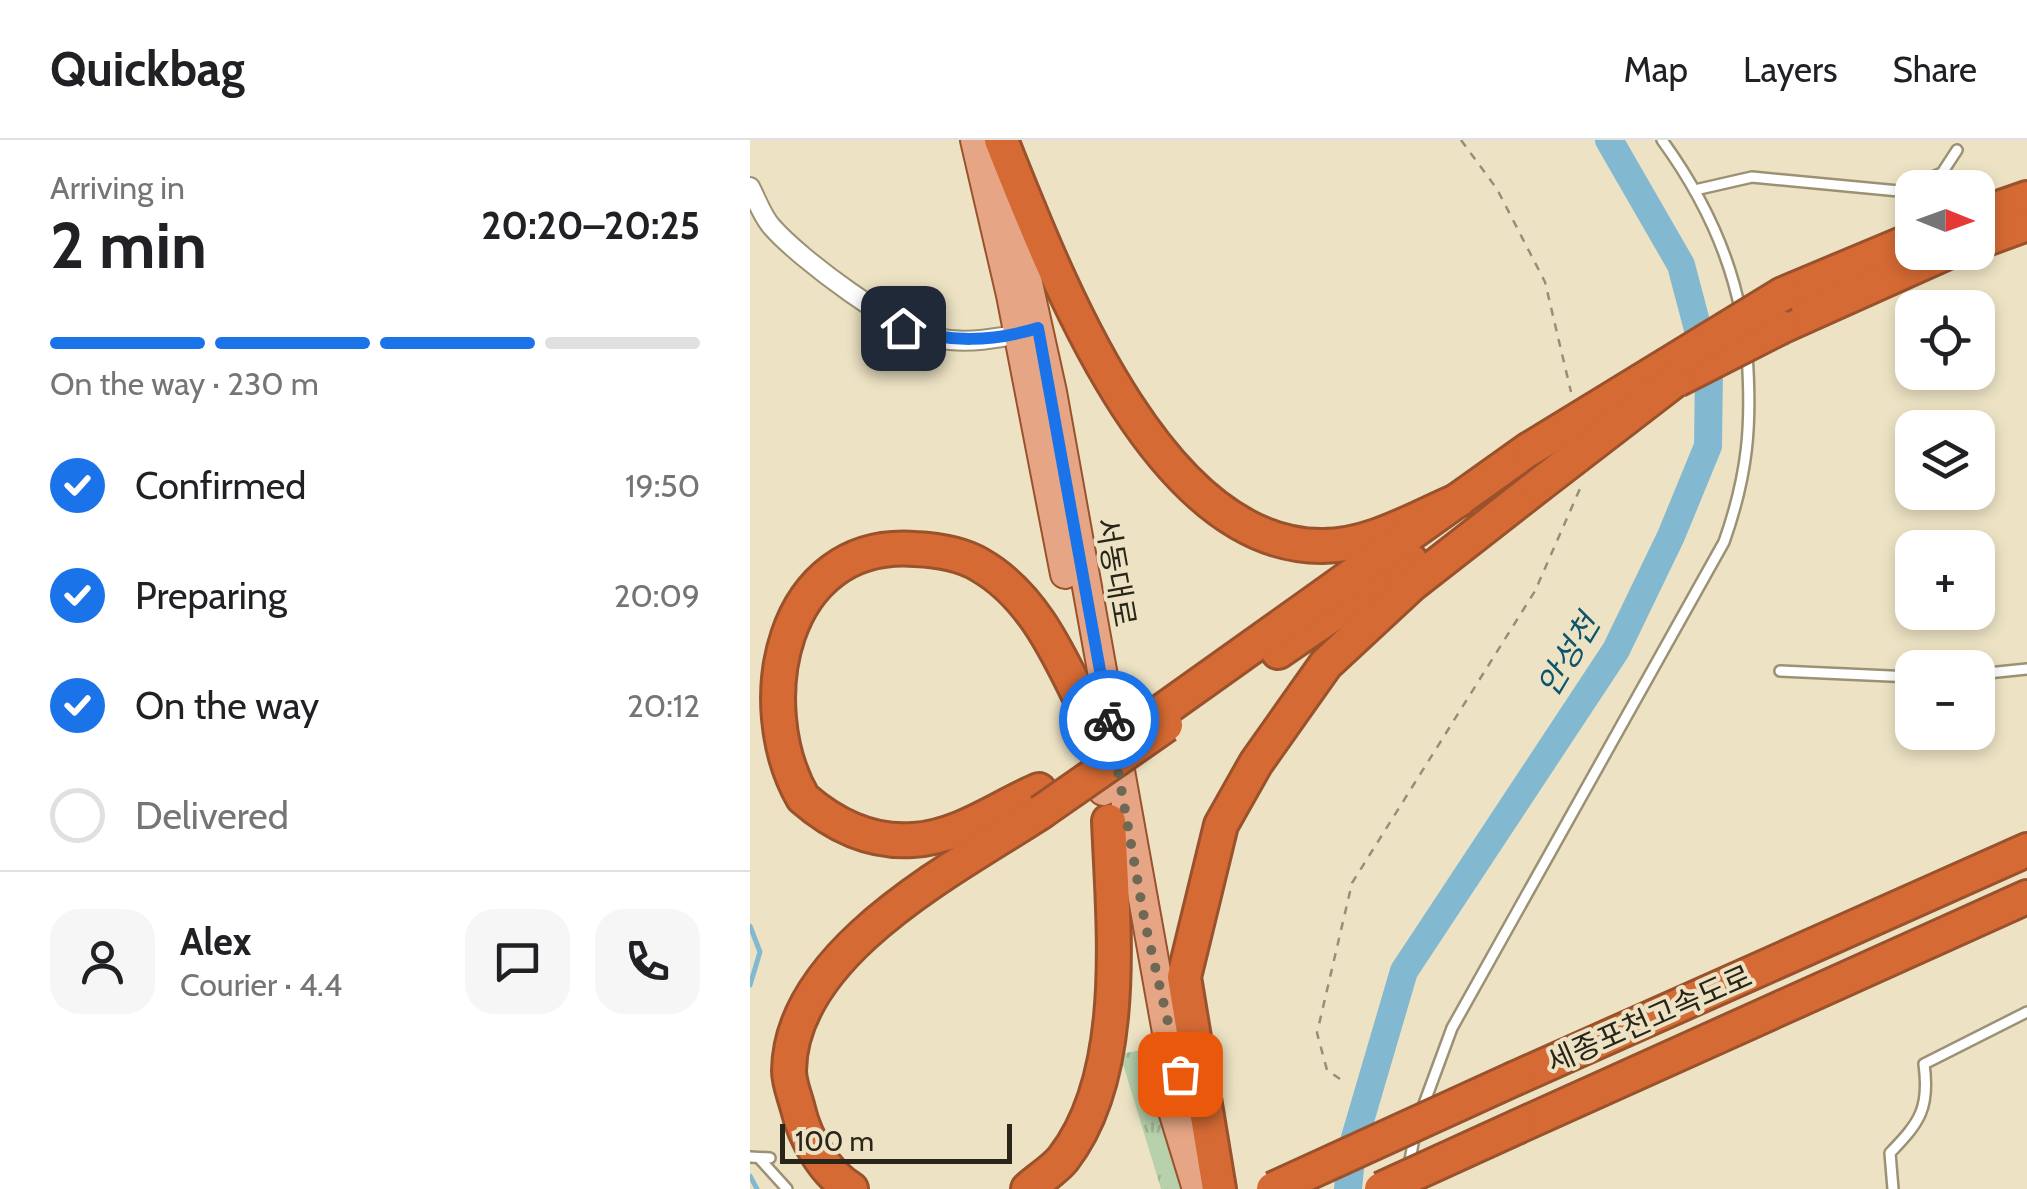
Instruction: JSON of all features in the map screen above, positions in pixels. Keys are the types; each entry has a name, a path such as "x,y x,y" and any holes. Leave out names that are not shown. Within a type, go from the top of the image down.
{"highway":[{"path":"998,140 1092,350 1191,490 1252,532 1322,547 1366,540 1534,469 1674,381 1908,270"},
{"path":"1995,209 2027,198"},
{"path":"1995,236 2027,224"},
{"path":"1164,718 1336,615 1534,469 1784,294 1895,247"},
{"path":"1218,1189 1184,978 1221,825 1256,763 1326,664 1534,469"},
{"path":"851,1189 832,1177 800,1119 789,1072 799,1023 828,972 892,909 1040,801 1164,718 1459,500"},
{"path":"1040,801 952,832 914,840 870,836 829,820 786,783 765,746 754,699 757,662 774,619 807,580 848,557 892,547 933,550 964,559 979,564 1006,585 1047,630 1089,716"},
{"path":"1028,1189 1063,1158 1096,1093 1116,984 1109,820"},
{"name":"세종포천고속도로","path":"1273,1189 2027,850"},
{"name":"세종포천고속도로","path":"1381,1189 2027,897"}],"main road":[{"name":"서동대로","path":"975,140 1029,331 1164,1019 1218,1189"},
{"name":"서동대로","path":"998,140 1089,716 1161,1064 1197,1189"}],"street":[{"path":"750,187 769,224 792,247 903,328 938,339 1029,331"}],"lane":[{"path":"1407,1189 1416,1128 1452,1028 1651,679 1724,542 1745,481 1750,420 1743,325 1722,254 1695,190 1662,140"},
{"path":"1695,190 1752,177 1899,191 1942,173 1957,150"},
{"path":"1995,672 2027,669"},
{"path":"1780,671 1895,676"},
{"path":"1893,1189 1890,1153 1918,1123 1928,1090 1924,1064 2027,1012"},
{"path":"754,1158 770,1158"},
{"path":"754,1158 787,1189"}],"path":[{"path":"1461,140 1497,189 1545,282 1574,406"},
{"path":"1340,1079 1327,1070 1318,1033 1352,884 1535,591 1565,529 1570,504 1580,496 1582,480"}],"green space":[{"path":"1142,1050 1184,1189 1161,1189 1120,1054"}],"waterway":[{"name":"안성천","path":"1348,1189 1352,1148 1404,971 1616,650 1671,536 1708,446 1709,371 1681,265 1609,140"},
{"path":"750,926 760,952 750,985"},
{"path":"750,1176 757,1189"}],"way so far":[{"path":"1109,720 1168,1038 1180,1074"}],"route":[{"path":"903,328 938,339 990,339 1038,328 1109,720"}]}
